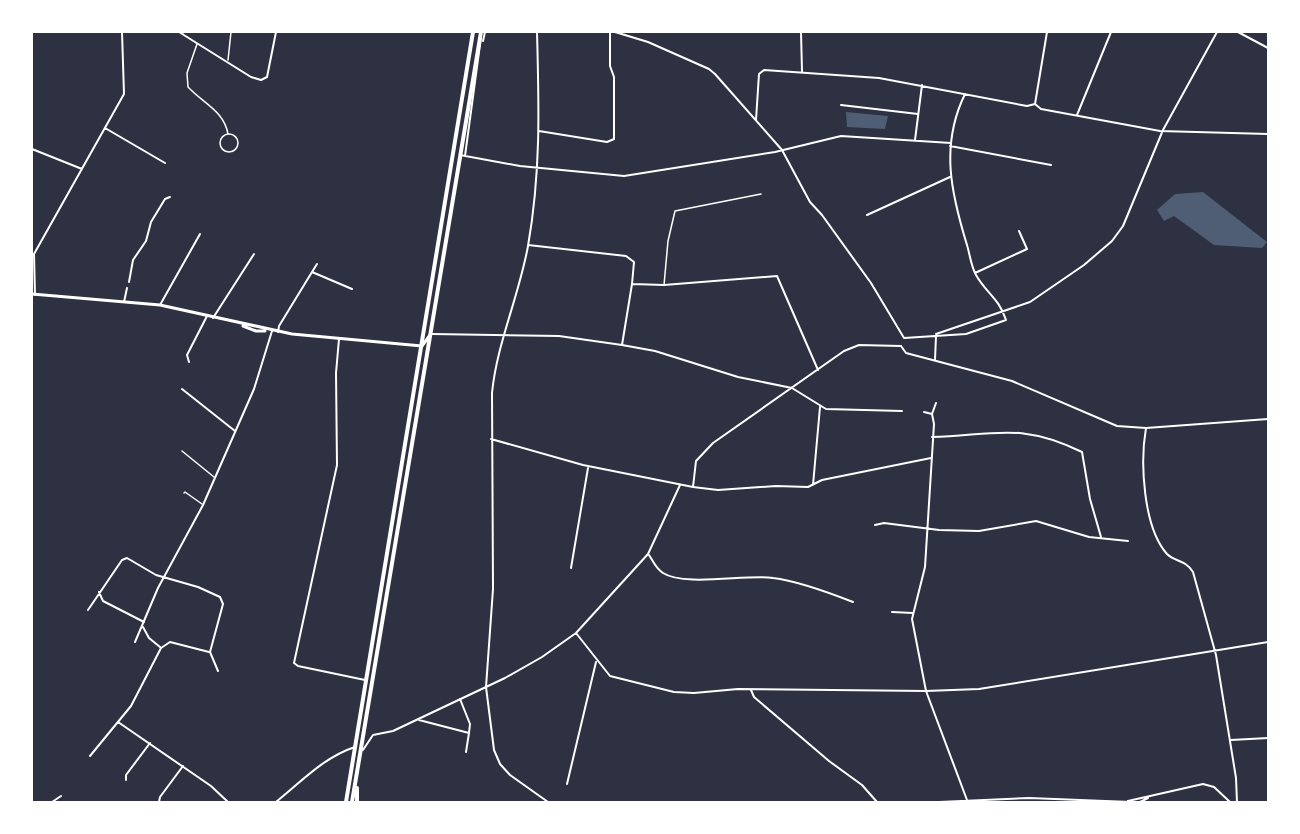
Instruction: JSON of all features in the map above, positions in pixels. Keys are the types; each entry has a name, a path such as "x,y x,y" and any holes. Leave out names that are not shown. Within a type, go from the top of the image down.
{"main road":[{"path":"346,802 474,32"},
{"path":"357,802 360,754 482,32"},
{"path":"352,802 357,781"}],"street":[{"path":"122,32 124,94 33,253 33,294 160,305 272,332 422,346 430,335 441,334 559,336 655,351 738,377 792,388 820,407 902,411"},
{"path":"182,32 251,77 261,80 267,77 276,32"},
{"path":"465,156 482,47 482,32"},
{"path":"537,32 539,168 528,245 494,378 490,439 494,560 486,687 494,750 500,764 510,775 548,802"},
{"path":"539,131 605,142 614,139 615,77 610,66 610,32"},
{"path":"615,32 648,42 709,69 782,150 810,202 824,216 871,283 904,338"},
{"path":"801,32 802,71"},
{"path":"1035,104 1047,32"},
{"path":"1077,115 1111,32"},
{"path":"936,334 1030,302 1046,293 1112,241 1120,231 1163,130 1217,32"},
{"path":"1238,32 1269,48"},
{"path":"756,120 760,71 844,73 922,84 1027,106 1035,104"},
{"path":"915,140 922,84"},
{"path":"904,338 936,334 966,334 1006,320 994,295 975,273 961,231 950,177 953,118 965,93"},
{"path":"1035,104 1041,109 1163,130 1269,134"},
{"path":"841,105 918,114"},
{"path":"104,128 165,163"},
{"path":"460,155 539,168 624,176 782,150 841,136 915,140 1051,165"},
{"path":"32,149 82,169"},
{"path":"867,215 950,177"},
{"path":"129,282 133,260 146,241 152,222 165,199 170,197"},
{"path":"975,273 1027,249 1019,231"},
{"path":"160,305 200,234"},
{"path":"528,245 626,256 634,262 622,345"},
{"path":"213,318 254,254"},
{"path":"278,332 279,326 317,264"},
{"path":"312,272 352,289"},
{"path":"632,284 664,285 777,276 818,370"},
{"path":"124,302 127,288"},
{"path":"189,362 187,355 207,316"},
{"path":"135,642 163,577 203,505 254,389 272,332"},
{"path":"935,360 936,334"},
{"path":"901,346 904,338"},
{"path":"339,339 336,373 337,465 294,663 298,666 366,680"},
{"path":"693,487 696,464 700,457 723,436 818,370 853,347 901,346"},
{"path":"901,346 906,353 1011,381 1110,424 1146,428 1269,419"},
{"path":"782,386 783,394"},
{"path":"182,389 235,431"},
{"path":"936,404 932,414 925,567 913,614 926,691 967,800"},
{"path":"813,485 820,407"},
{"path":"924,412 932,414"},
{"path":"1146,428 1143,460 1152,526 1168,555 1185,562 1191,568 1214,650 1231,740 1237,802"},
{"path":"932,437 1022,431 1052,438 1082,452 1090,499 1101,537"},
{"path":"490,439 588,466 680,486 718,490 813,485 822,480 931,458"},
{"path":"571,568 588,466"},
{"path":"360,754 369,738 418,720 522,669 576,633 648,554 680,486"},
{"path":"875,525 884,523 928,529 979,531 1036,521 1089,537 1128,541"},
{"path":"648,554 662,572 675,577 731,580 757,576 774,578 853,602"},
{"path":"88,610 124,558 163,577 198,587 220,597 223,604 210,652 218,671"},
{"path":"99,592 103,601 144,622"},
{"path":"892,612 913,614"},
{"path":"143,627 149,638 161,648"},
{"path":"576,633 610,676 674,692 979,689 1269,642"},
{"path":"90,756 131,706 161,648 170,642 210,652"},
{"path":"567,784 597,662"},
{"path":"751,690 754,697 829,761 862,784 877,802"},
{"path":"460,699 470,724 466,752"},
{"path":"418,720 469,733"},
{"path":"118,722 183,766 228,802"},
{"path":"1231,740 1269,738"},
{"path":"126,780 126,775 150,743"},
{"path":"276,802 318,766 338,753 355,747"},
{"path":"159,802 160,797 183,766"},
{"path":"939,802 967,800 1128,802 1203,784 1214,787 1230,802"},
{"path":"52,802 62,796"},
{"path":"1140,802 1148,798"}],"lane":[{"path":"228,60 231,32"},
{"path":"198,43 187,73 188,87 219,112 226,122 228,134"},
{"path":"228,134 235,136 238,142 236,148 230,152 224,150 220,144 222,137 228,134"},
{"path":"664,285 668,241 675,212 761,194"},
{"path":"182,452 215,477"},
{"path":"184,493 203,505"}],"water":[{"path":"846,112 888,116 885,129 847,127"},
{"path":"1203,192 1267,242 1262,248 1214,245 1174,216 1164,221 1157,210 1175,194"}]}
